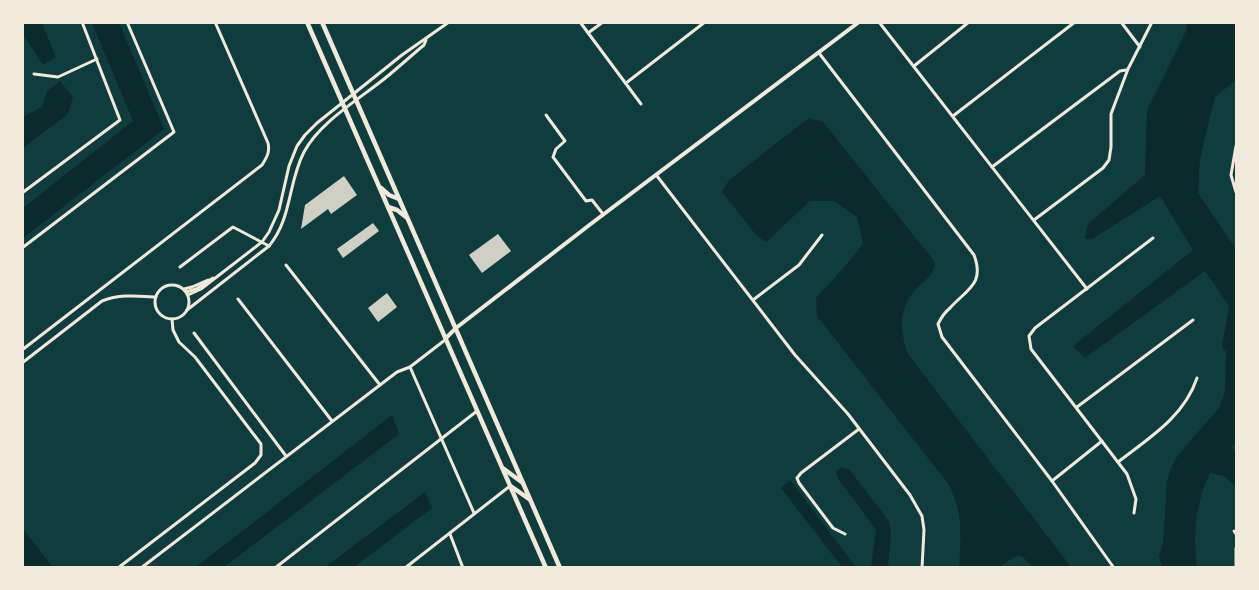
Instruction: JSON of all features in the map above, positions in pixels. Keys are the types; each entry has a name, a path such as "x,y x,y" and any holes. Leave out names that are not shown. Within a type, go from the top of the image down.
{"main road":[{"path":"307,22 546,567"},
{"path":"322,22 560,567"},
{"path":"379,186 388,195 399,199"},
{"path":"388,207 397,210 408,219"},
{"path":"502,467 523,483"},
{"path":"510,486 531,501"}],"street":[{"path":"22,193 120,120 81,22"},
{"path":"22,248 174,132 127,22"},
{"path":"22,350 262,165 267,157 268,143 215,22"},
{"path":"426,40 424,45 324,127 305,150 298,164 287,212 269,246 180,317 172,319 158,312 155,305 160,290 173,285 186,292 204,287 262,242 279,210 297,146 317,123 402,55 449,22"},
{"path":"580,22 641,104"},
{"path":"588,33 603,22"},
{"path":"626,83 705,22"},
{"path":"141,567 397,372 410,367 456,328 603,215 860,22"},
{"path":"879,22 1087,289"},
{"path":"914,67 969,22"},
{"path":"953,117 1076,22"},
{"path":"1120,22 1140,47"},
{"path":"1034,220 1102,168 1109,160 1111,114 1128,69 1152,22"},
{"path":"819,53 974,255 978,266 977,278 972,287 948,309 938,324 942,337 1114,567"},
{"path":"34,74 58,77 97,59"},
{"path":"992,167 1113,76 1128,69"},
{"path":"546,115 565,141 556,148 553,157 585,201 592,200 603,215"},
{"path":"1236,146 1231,175 1236,192"},
{"path":"657,176 802,364 859,429 910,495 922,516 924,530 922,567"},
{"path":"180,267 233,227 269,246"},
{"path":"753,300 799,265 822,235"},
{"path":"1134,513 1136,499 1127,474 1029,344 1029,336 1035,328 1153,238"},
{"path":"286,265 380,385"},
{"path":"186,292 218,276"},
{"path":"204,287 209,293"},
{"path":"186,292 189,303 187,310"},
{"path":"22,363 102,301 114,296 125,295 156,297"},
{"path":"238,299 332,421"},
{"path":"118,567 255,463 261,455 261,444 195,357 179,342 172,330 172,319"},
{"path":"1077,407 1193,320"},
{"path":"194,333 286,456"},
{"path":"410,367 474,513"},
{"path":"1118,462 1161,429 1177,413 1192,393 1197,378"},
{"path":"275,567 477,411"},
{"path":"845,534 833,528 797,478 859,429"},
{"path":"1052,482 1102,441"},
{"path":"405,567 510,486"},
{"path":"450,534 463,567"},
{"path":"1236,548 1236,567"}],"water":[{"path":"22,23 42,23 56,57 43,65 23,34"},
{"path":"92,23 119,23 164,129 23,238 23,208 133,121"},
{"path":"1187,23 1236,23 1236,80 1215,97 1200,159 1198,193 1236,249 1236,442 1232,447 1236,453 1236,487 1224,476 1210,473 1201,496 1196,519 1197,567 1162,568 1159,555 1163,545 1167,480 1171,468 1178,455 1219,408 1225,392 1226,352 1222,347 1229,306 1205,271 1085,358 1073,346 1193,250 1160,196 1092,239 1085,239 1088,224 1145,175 1147,110 1187,29"},
{"path":"60,81 73,97 68,114 23,148 23,117 42,107 47,91"},
{"path":"809,118 823,122 935,262 931,275 917,288 903,312 902,328 908,354 1071,567 1033,567 1019,556 1000,567 959,567 959,515 949,485 817,316 816,298 863,243 857,217 834,201 810,201 766,242 757,236 722,192 729,180"},
{"path":"392,415 399,434 224,567 196,567"},
{"path":"841,467 849,469 889,521 891,534 888,567 871,567 876,530 837,477 836,471"},
{"path":"790,480 856,567 842,567 781,488"},
{"path":"425,492 432,508 354,567 325,567"},
{"path":"22,528 53,567 23,567"}],"building":[{"path":"344,176 357,195 331,214 328,209 301,229 305,205"},
{"path":"373,223 379,231 343,258 337,249"},
{"path":"498,234 511,251 482,273 469,255"},
{"path":"387,293 397,307 378,322 368,308"}]}
